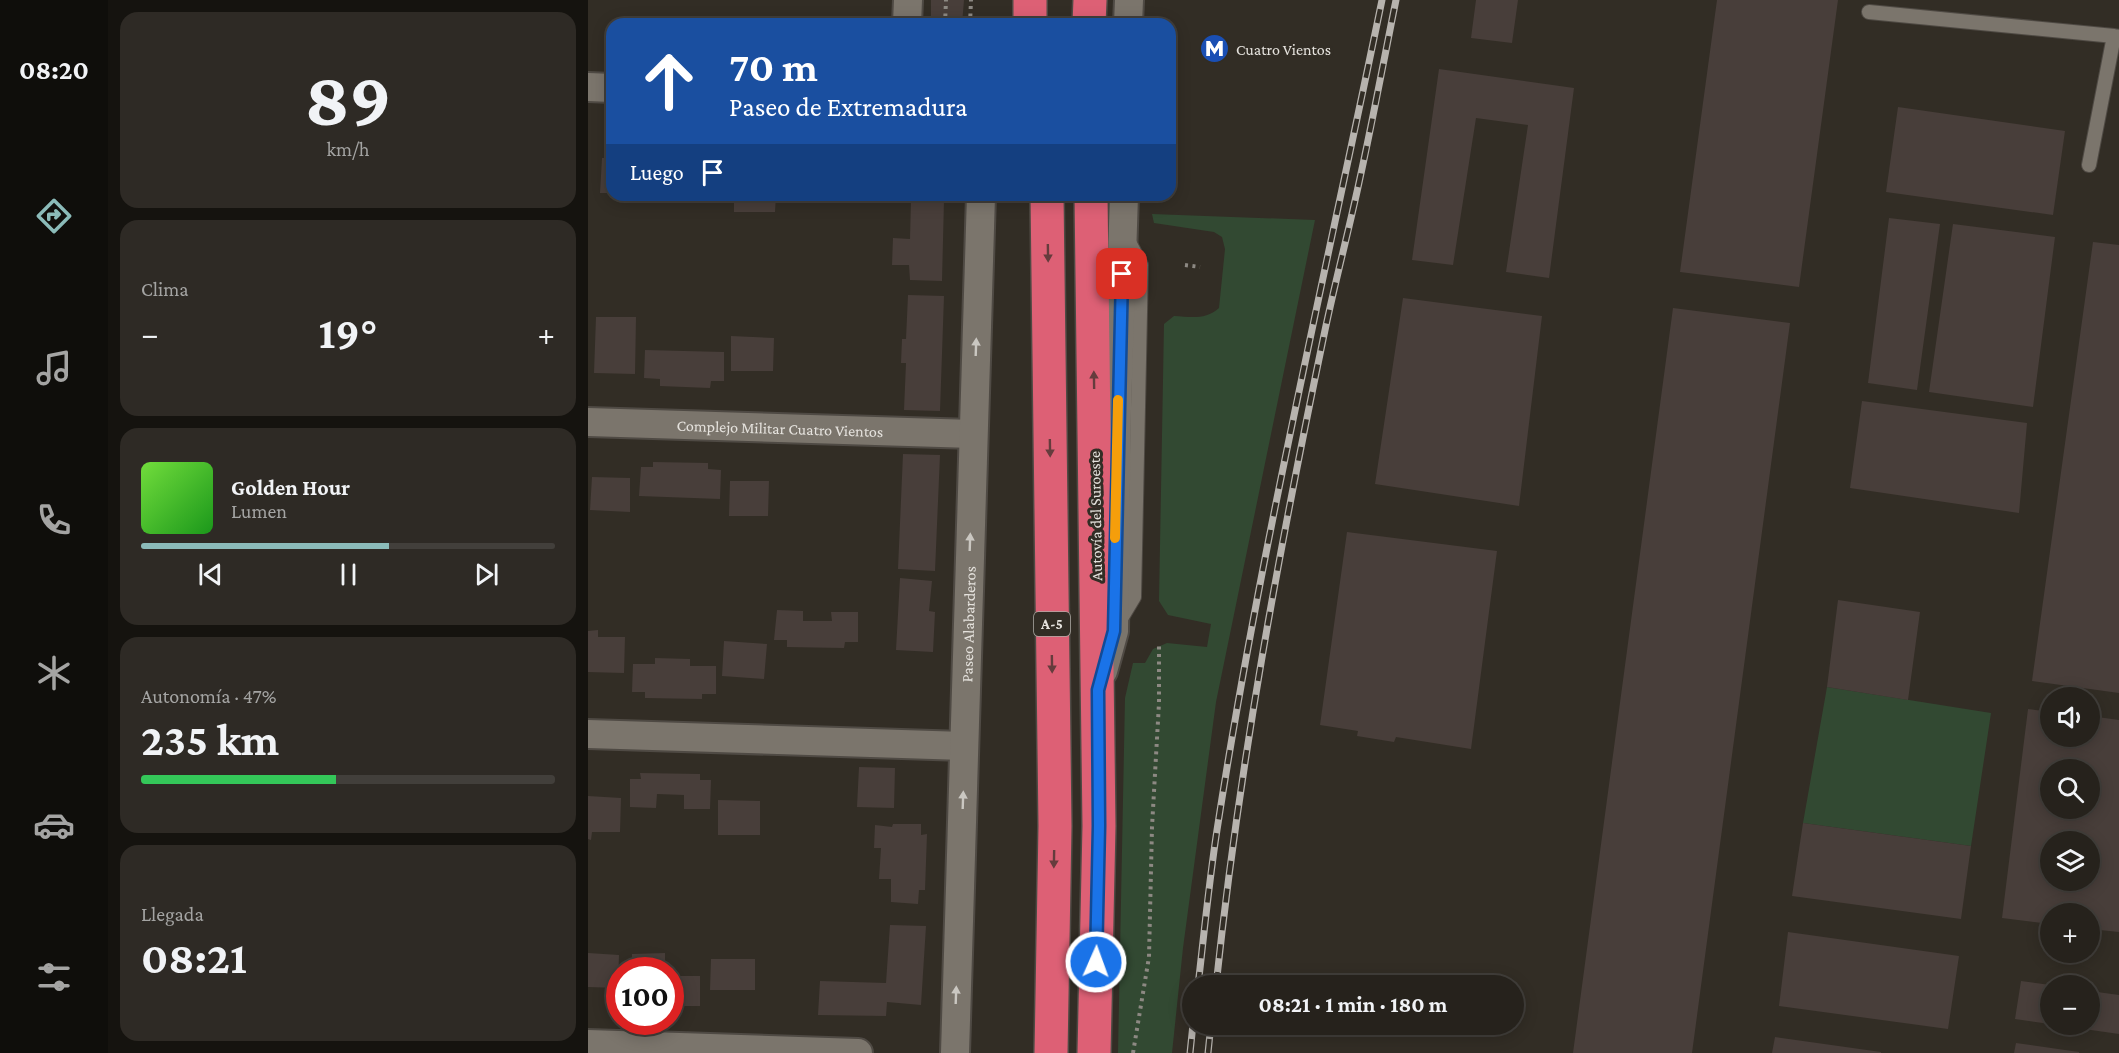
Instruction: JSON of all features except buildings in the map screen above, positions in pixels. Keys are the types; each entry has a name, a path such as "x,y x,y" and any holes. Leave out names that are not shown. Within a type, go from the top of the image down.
{"highway":[{"path":"1030,0 1030,18"},
{"path":"1051,18 1052,0"},
{"path":"1089,0 1089,18"},
{"name":"A-5","path":"1047,201 1055,826 1051,1053"},
{"name":"Autovía del Suroeste","path":"1091,201 1099,826 1094,1053"}],"street":[{"path":"908,0 908,18"},
{"path":"1128,18 1129,0"},
{"path":"588,87 606,88"},
{"name":"Paseo Alabarderos","path":"955,1053 981,201"},
{"path":"1098,690 1114,631 1117,420 1124,201"},
{"name":"Complejo Militar Cuatro Vientos","path":"588,422 973,434"},
{"path":"588,734 964,746"},
{"path":"588,1044 858,1053"}],"lane":[{"path":"1869,12 2116,37 2089,165"}],"path":[{"path":"945,18 946,0"},
{"path":"970,18 971,0"},
{"path":"1185,265 1200,267"},
{"path":"1133,1053 1149,957 1152,827 1159,703 1159,646"}],"green space":[{"path":"1152,214 1315,220 1216,702 1183,948 1172,1053 1118,1053 1125,698 1133,663 1145,663 1153,649 1167,643 1207,647 1211,624 1168,615 1159,601 1164,324 1174,316 1204,316 1219,308 1225,249 1222,237 1214,232 1154,223"},
{"path":"1827,687 1991,713 1971,846 1803,823"}],"railway":[{"path":"1199,975 1217,830 1253,621 1294,414 1382,0"},
{"path":"1217,975 1248,740 1276,578 1324,335 1365,156 1396,0"},
{"path":"1190,1053 1192,1035"},
{"path":"1208,1053 1210,1035"}],"slow traffic":[{"path":"1115,538 1118,400"}],"place":[{"name":"Cuatro Vientos","path":"1215,49"}],"route":[{"path":"1096,962 1099,826 1098,690 1114,631 1117,408 1122,274"}]}
